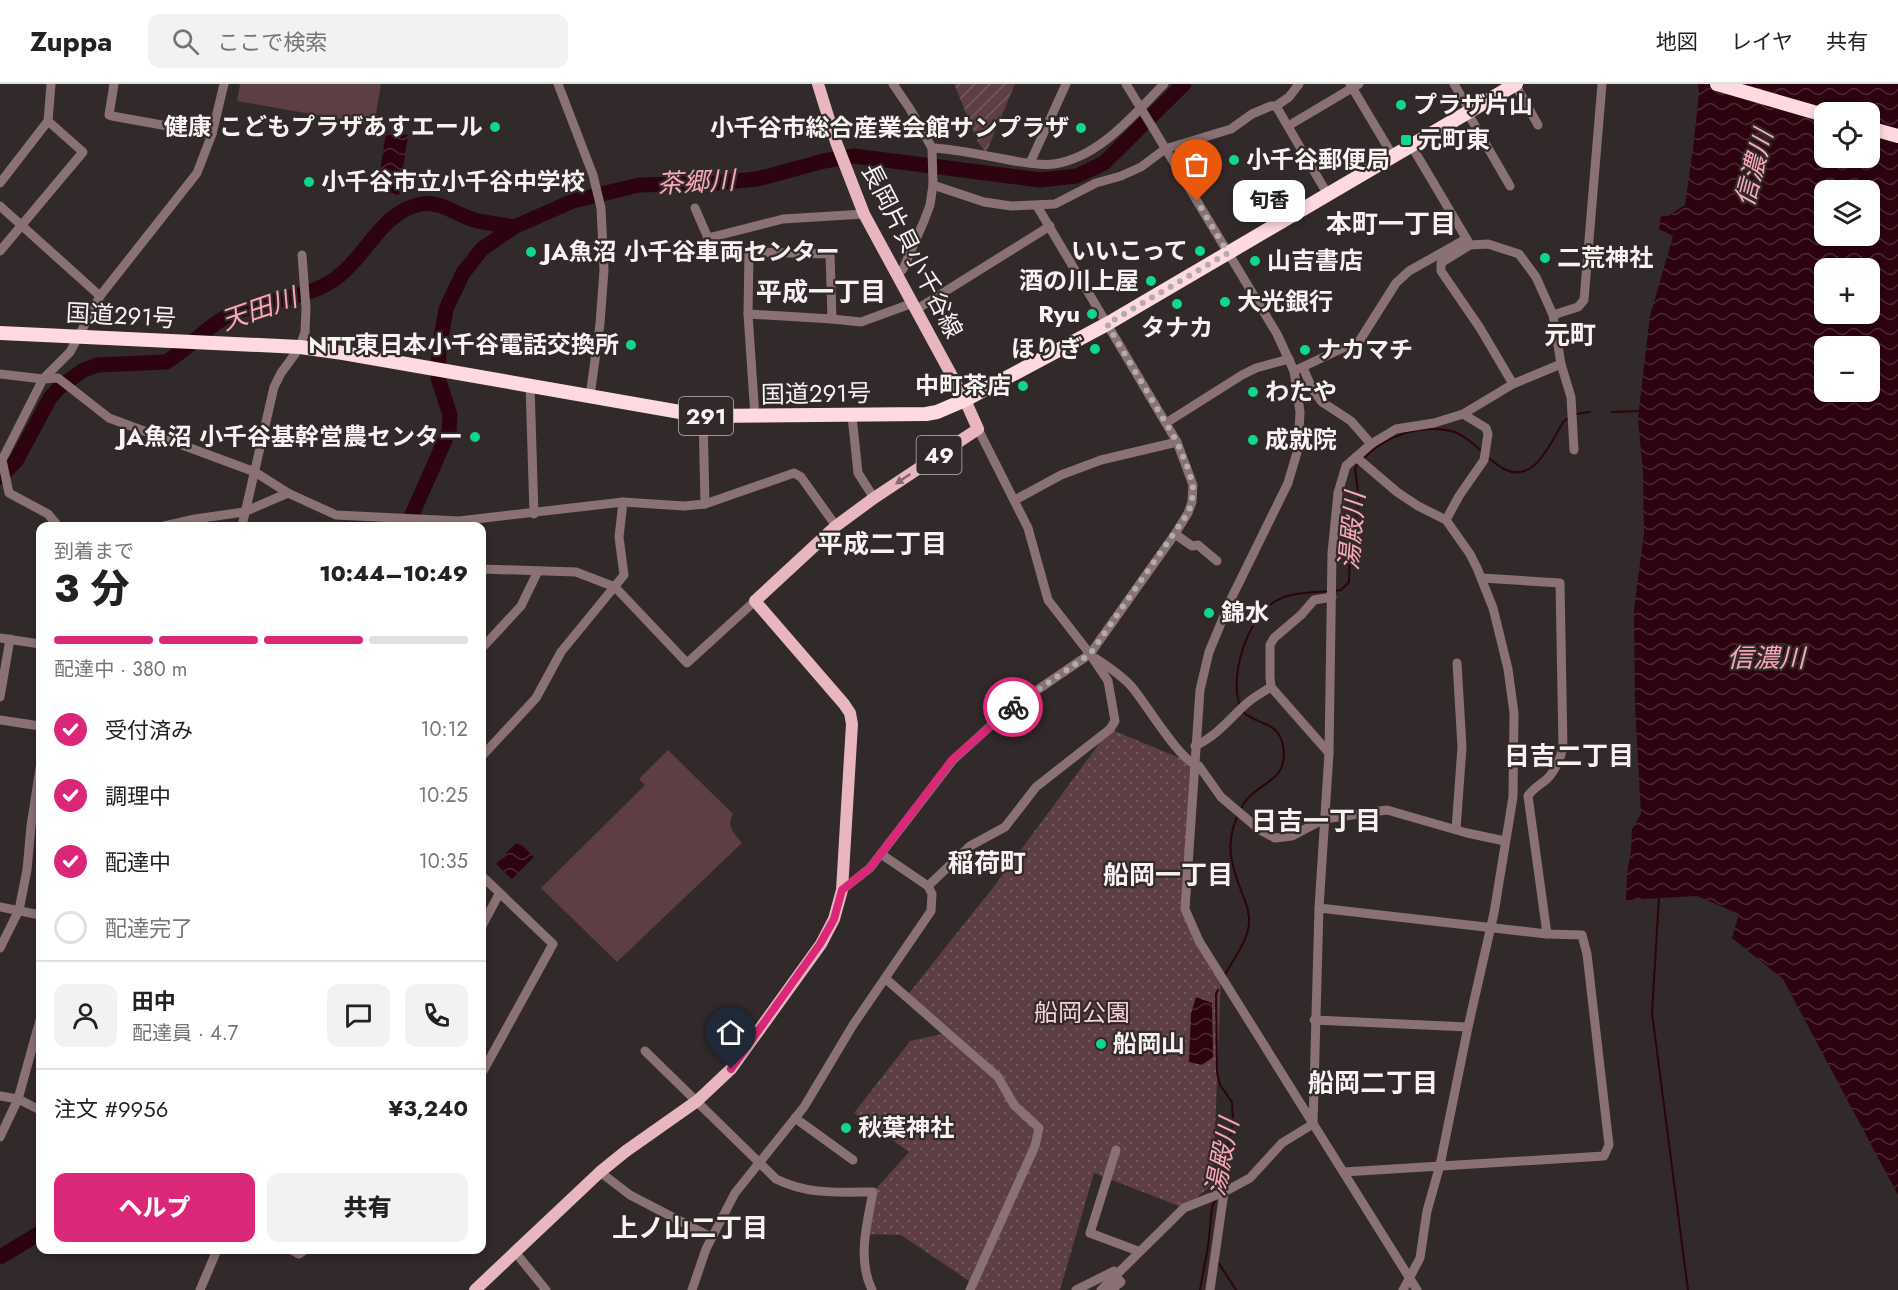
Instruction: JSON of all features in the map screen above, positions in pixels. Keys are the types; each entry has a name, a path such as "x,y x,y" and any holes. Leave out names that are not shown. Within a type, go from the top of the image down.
{"highway":[{"name":"国道291号","path":"0,333 300,347 703,416 926,414 937,412 965,400 1107,324 1516,84"},
{"path":"1717,84 1814,112"},
{"path":"1880,131 1898,136"}],"main road":[{"name":"長岡片貝小千谷線","path":"818,84 836,142 864,214 965,400"},
{"name":"49","path":"755,601 836,526 978,429 965,400"},
{"path":"475,1290 600,1172 697,1101 731,1069 820,944 834,919 842,890 852,724 850,714 844,704 755,601"}],"street":[{"path":"0,183 48,121 51,84"},
{"path":"114,84 109,115 112,117 213,134"},
{"path":"55,522 48,514 9,493 2,460 43,379 70,352 100,296 197,173 213,134 224,84"},
{"path":"558,84 593,176 601,208 604,270 600,324 590,396"},
{"path":"894,84 932,150 933,185 930,205 924,221 903,269 897,275"},
{"path":"1126,84 1277,334 1289,359 1322,402 1351,421 1371,444"},
{"path":"932,150 957,149 1005,160 1054,164 1083,155 1096,148 1164,84"},
{"path":"933,185 984,202 1011,206 1055,204 1096,183 1141,167 1165,149 1230,129 1252,114 1276,106 1289,97 1299,84"},
{"path":"1454,84 1510,186"},
{"path":"1516,84 1538,125"},
{"path":"1553,315 1578,307 1584,300 1602,84"},
{"path":"1030,163 1062,85"},
{"path":"1288,126 1354,85 1393,156"},
{"path":"1276,106 1328,195"},
{"path":"0,251 83,152 48,121"},
{"path":"1411,145 1468,242"},
{"path":"0,206 100,296"},
{"path":"842,890 870,868 952,760 1008,710 1090,654 1175,534 1192,502 1193,485 1177,442 1037,206"},
{"path":"695,208 708,238 783,219 864,214"},
{"path":"748,314 861,322 915,306 1050,226"},
{"path":"1468,242 1440,263 1441,271 1480,328 1513,384"},
{"path":"1298,370 1360,340 1396,283 1409,271 1468,242 1488,244 1519,254 1536,277 1553,315 1561,364 1571,397 1574,450"},
{"path":"755,417 748,314 749,252 830,254 832,319"},
{"path":"243,522 274,387 300,347 305,332 306,308 302,255"},
{"path":"1166,423 1242,375 1256,368 1289,359"},
{"path":"1313,1124 1314,1020 1329,753 1334,527 1338,493 1346,466 1359,460 1371,444 1396,429 1434,423 1463,414 1513,384 1561,364"},
{"path":"1298,370 1300,412 1298,448 1288,483 1231,599 1209,652 1200,690 1193,765 1185,909 1199,942 1418,1290"},
{"path":"0,374 43,379 58,378 109,418 255,472 288,493 336,515 459,521 623,502 684,506 705,504 794,473 801,477 836,526"},
{"path":"530,385 534,514"},
{"path":"1446,520 1459,496 1484,460 1486,450 1488,434 1486,428 1463,414"},
{"path":"703,416 705,504"},
{"path":"852,416 858,473 874,498"},
{"path":"928,886 970,846 1005,827 1036,788 1110,729 1115,721 1108,681 1048,600 1028,528 978,429"},
{"path":"1015,500 1061,475 1101,460 1177,442"},
{"path":"1359,460 1397,492 1446,520 1470,554 1493,608 1509,680 1515,727 1513,797 1491,928 1440,1165 1427,1211 1420,1258 1403,1290"},
{"path":"0,499 9,493"},
{"path":"182,522 244,512 288,493"},
{"path":"486,752 536,698 561,652 624,575 619,537 623,502"},
{"path":"1175,534 1192,546 1198,545 1217,561"},
{"path":"486,569 576,572 615,588 687,663 755,601"},
{"path":"486,644 522,606 538,571"},
{"path":"1482,578 1560,583 1563,748 1560,760 1551,774 1528,796 1547,934"},
{"path":"1329,753 1271,687 1269,657 1270,645 1274,638 1301,615 1314,600 1332,593"},
{"path":"0,697 5,639 36,643"},
{"path":"1090,654 1129,684 1175,745 1193,765 1199,766 1221,797 1260,830 1275,838 1292,836 1324,819 1387,810 1456,830 1505,841"},
{"path":"1456,830 1462,747 1457,663"},
{"path":"1195,746 1210,739 1244,706 1271,687"},
{"path":"0,720 36,725"},
{"path":"0,948 19,910 27,870 36,794"},
{"path":"1513,797 1528,796"},
{"path":"692,1290 711,1237 735,1193 804,1107 853,1025 931,911 932,894 928,886 881,854"},
{"path":"486,880 553,944 486,1065"},
{"path":"486,919 500,894"},
{"path":"0,907 36,914"},
{"path":"1319,908 1547,934 1582,935 1587,954 1609,1145 1604,1156 1344,1172"},
{"path":"886,979 998,1077 1014,1105 1040,1128 1035,1146 970,1290"},
{"path":"1314,1020 1468,1027"},
{"path":"0,1137 18,1099 36,1034"},
{"path":"645,1051 776,1179 811,1192 873,1192 868,1209 864,1249 867,1280 872,1290"},
{"path":"0,1096 18,1099 36,1108"},
{"path":"795,1118 853,1160"},
{"path":"1101,1290 1184,1208 1223,1193 1250,1178 1282,1143 1313,1124"},
{"path":"1116,1150 1090,1233 1138,1251"},
{"path":"600,1172 630,1195 711,1237"},
{"path":"1210,1290 1223,1193"},
{"path":"515,1252 546,1290"},
{"path":"200,1290 215,1254"},
{"path":"1076,1290 1117,1272"},
{"path":"1111,1290 1121,1282 1117,1272"}],"green space":[{"path":"240,84 381,84 374,125 237,101"},
{"path":"954,84 1015,84 986,153 978,142"},
{"name":"船岡公園","path":"1110,729 1199,766 1185,908 1221,976 1213,1184 1184,1208 1094,1173 1060,1290 970,1290 972,1283 901,1235 865,1234 873,1192 909,1152 854,1113 910,1041 947,1033 906,997 995,885"},
{"path":"668,750 733,814 731,826 742,843 617,962 541,888 645,785 639,779"}],"water":[{"name":"信濃川","path":"1698,84 1898,84 1898,1195 1783,979 1732,938 1739,914 1697,896 1626,900 1632,829 1641,814 1635,706 1634,610 1644,533 1643,473 1638,418 1650,316 1673,236 1659,229 1661,216 1668,216 1685,205 1694,141"},
{"path":"386,132 408,135 399,195 377,192"},
{"path":"518,841 534,857 512,879 496,864"},
{"path":"1196,997 1212,1003 1213,1057 1202,1065 1189,1062 1191,1013"}],"waterway":[{"name":"茶郷川","path":"409,522 449,431 450,415 438,378 439,350 446,309 463,273 482,249 514,227 573,201 639,185 715,183 757,179 824,161 854,156 1040,180 1077,176 1104,163 1184,84"},
{"name":"天田川","path":"0,477 16,461 50,398 60,387 82,371 97,365 166,362 230,314 321,287 344,272 384,226 394,216 407,209 421,204 435,204 471,219 514,227"},
{"name":"湯殿川","path":"1612,412 1640,411"},
{"name":"湯殿川","path":"1576,414 1590,412"},
{"name":"湯殿川","path":"1488,458 1504,469 1515,472 1525,471 1541,458 1564,421 1569,418"},
{"name":"湯殿川","path":"1362,460 1391,438 1427,429 1455,432 1468,439 1482,452"},
{"name":"湯殿川","path":"1334,591 1341,590 1349,582 1350,550 1359,501 1355,468 1358,464"},
{"name":"湯殿川","path":"1240,706 1237,693 1239,664 1248,635 1264,610 1286,596 1328,591"},
{"name":"湯殿川","path":"1241,809 1254,793 1276,776 1284,759 1282,742 1277,732 1242,711"},
{"name":"湯殿川","path":"1225,975 1243,944 1249,924 1247,908 1231,855 1231,837 1237,817"},
{"path":"1659,897 1652,1013 1688,1290"},
{"name":"湯殿川","path":"1218,990 1216,994 1217,1072 1220,1085 1232,1102 1233,1121 1219,1190"},
{"name":"湯殿川","path":"1200,1290 1212,1207 1216,1198"},
{"name":"茶郷川","path":"0,1257 36,1235"},
{"path":"1218,1262 1236,1290"}],"way so far":[{"path":"1013,707 1090,654 1175,534 1192,502 1193,485 1177,442 1107,324 1228,253 1197,201"}],"place":[{"name":"プラザ片山","path":"1401,105"},
{"name":"健康 こどもプラザあすエール","path":"495,127"},
{"name":"小千谷市総合産業会館サンプラザ","path":"1081,128"},
{"name":"元町東","path":"1406,140"},
{"name":"小千谷郵便局","path":"1234,160"},
{"name":"小千谷市立小千谷中学校","path":"309,182"},
{"name":"旬香","path":"1197,201"},
{"name":"いいこって","path":"1200,251"},
{"name":"JA魚沼 小千谷車両センター","path":"531,252"},
{"name":"二荒神社","path":"1545,258"},
{"name":"山吉書店","path":"1255,261"},
{"name":"酒の川上屋","path":"1151,281"},
{"name":"大光銀行","path":"1225,302"},
{"name":"タナカ","path":"1177,304"},
{"name":"Ryu","path":"1092,314"},
{"name":"NTT東日本小千谷電話交換所","path":"631,345"},
{"name":"ほりぎ","path":"1095,349"},
{"name":"ナカマチ","path":"1305,350"},
{"name":"中町茶店","path":"1023,386"},
{"name":"わたや","path":"1253,392"},
{"name":"JA魚沼 小千谷基幹営農センター","path":"475,437"},
{"name":"成就院","path":"1253,440"},
{"name":"錦水","path":"1209,613"},
{"name":"船岡山","path":"1101,1044"},
{"name":"秋葉神社","path":"846,1128"}],"district":[{"name":"本町一丁目","path":"1391,224"},
{"name":"平成一丁目","path":"821,292"},
{"name":"元町","path":"1570,335"},
{"name":"平成二丁目","path":"882,544"},
{"name":"日吉二丁目","path":"1569,756"},
{"name":"日吉一丁目","path":"1316,821"},
{"name":"稲荷町","path":"987,863"},
{"name":"船岡一丁目","path":"1168,875"},
{"name":"船岡二丁目","path":"1373,1083"},
{"name":"上ノ山二丁目","path":"690,1228"}],"route":[{"path":"731,1069 820,944 834,919 842,890 870,868 952,760 1013,707"}]}
